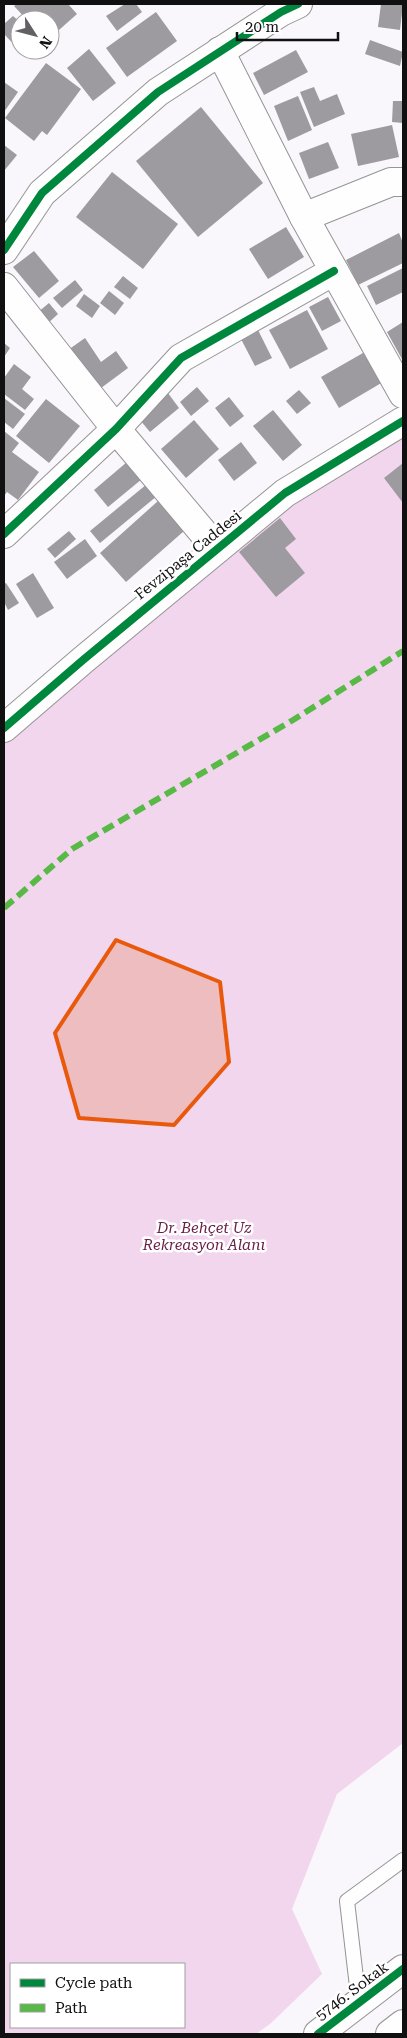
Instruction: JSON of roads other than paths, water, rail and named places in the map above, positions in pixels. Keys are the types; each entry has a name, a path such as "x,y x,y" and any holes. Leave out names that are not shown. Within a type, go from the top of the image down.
{"street":[{"path":"4,250 42,193 158,92 281,12 298,4"},
{"path":"220,51 304,217 403,394"},
{"path":"304,217 391,182 403,182"},
{"path":"4,534 116,429 181,358 334,271"},
{"path":"4,287 116,429 217,549"},
{"name":"Fevzipaşa Caddesi","path":"4,728 285,493 403,421"},
{"name":"5746. Sokak","path":"318,2034 403,1970"},
{"path":"390,2034 403,2024"}],"lane":[{"path":"358,2004 347,1901 403,1860"}],"park label":[{"name":"Dr. Behçet Uz Rekreasyon Alanı","path":"204,1236"}]}
